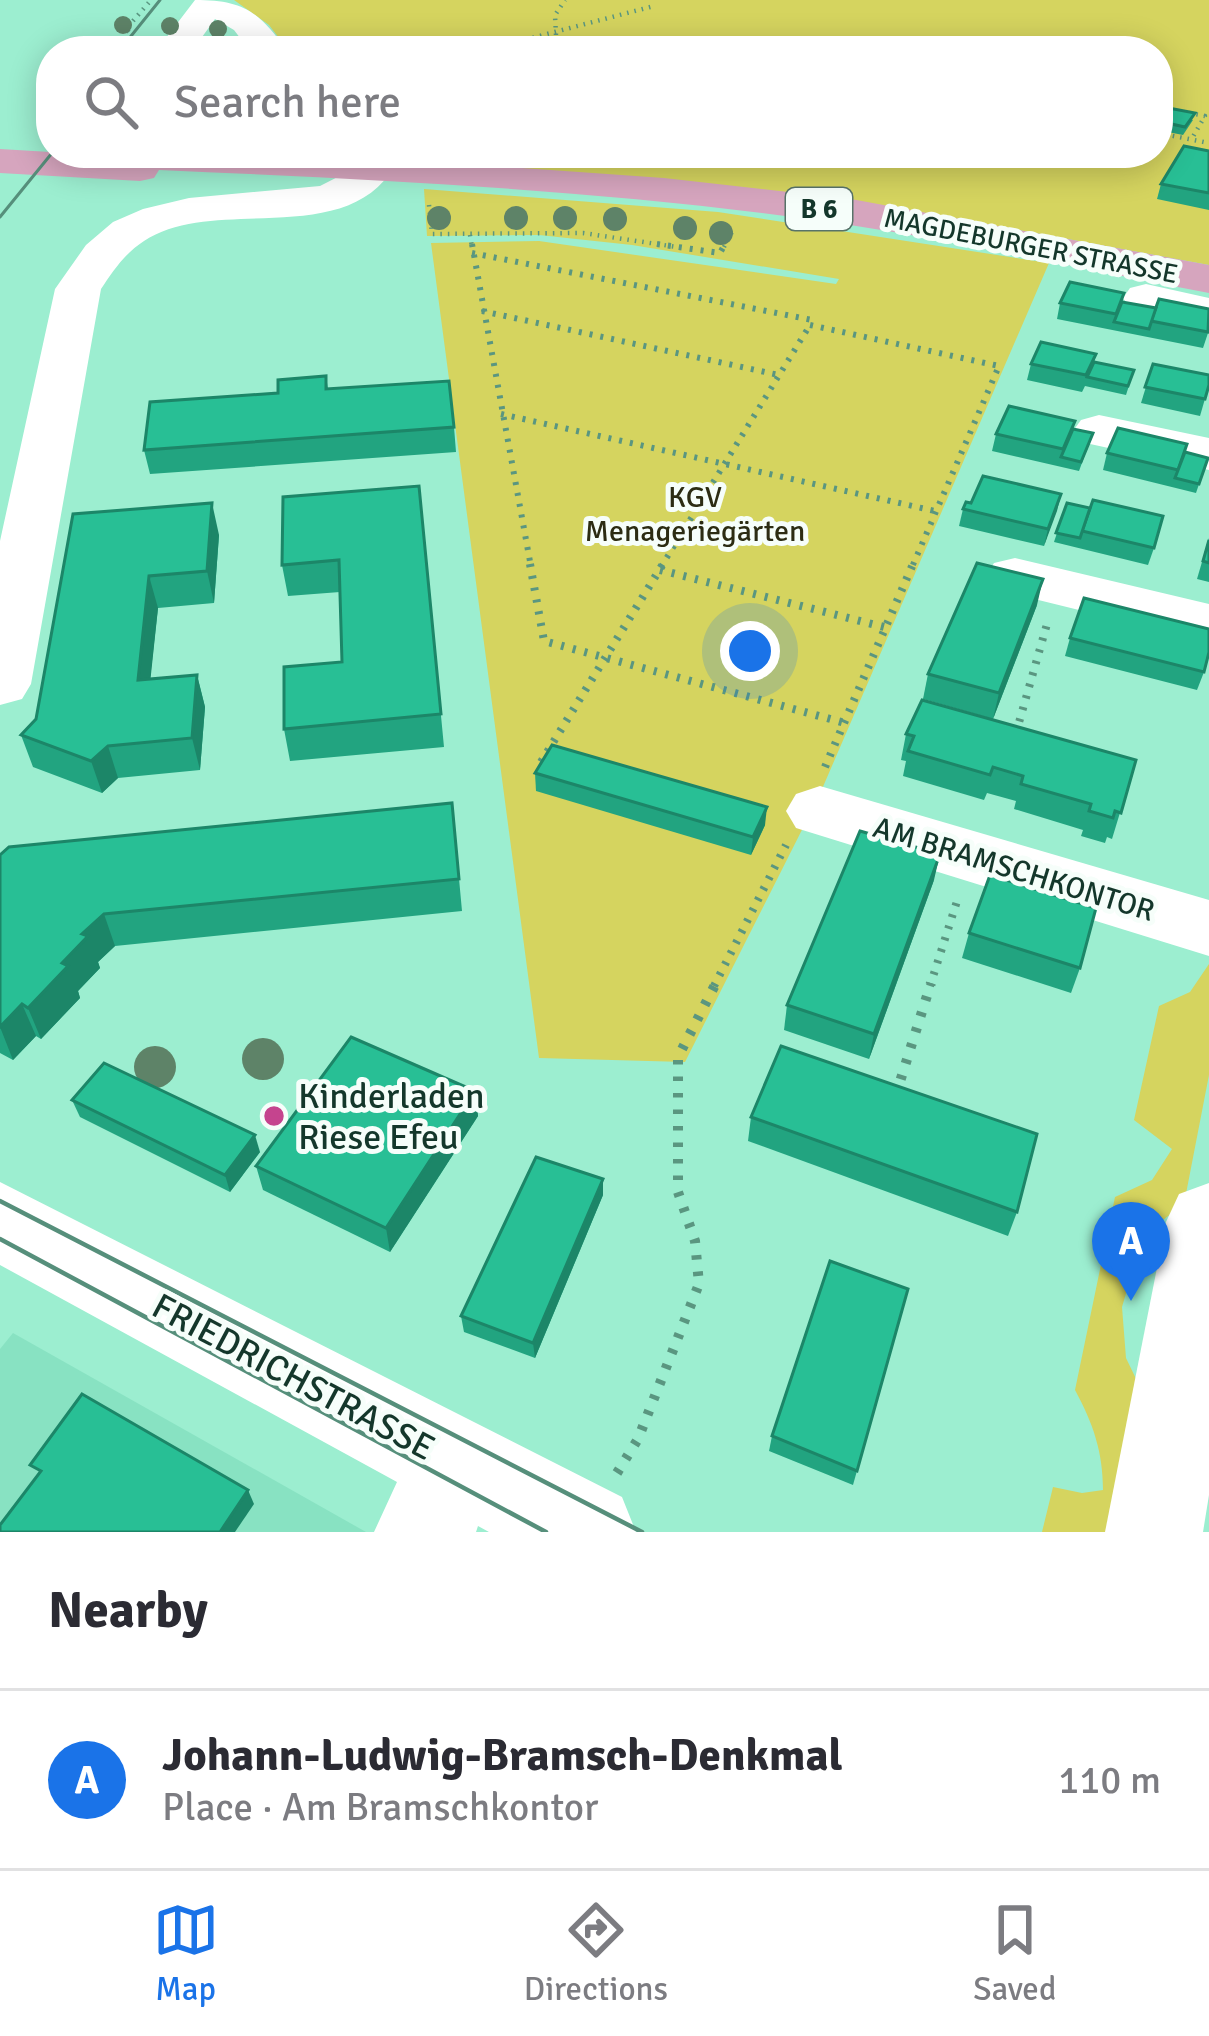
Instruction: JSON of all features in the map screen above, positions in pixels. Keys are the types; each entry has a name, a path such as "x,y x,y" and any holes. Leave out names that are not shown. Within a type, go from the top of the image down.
{"main road":[{"name":"MAGDEBURGER STRASSE","path":"0,161 36,162"},
{"name":"MAGDEBURGER STRASSE","path":"138,168 423,174"},
{"name":"MAGDEBURGER STRASSE","path":"371,168 596,193 750,201 1042,244 1209,279"}],"street":[{"path":"186,36 212,1 246,23 257,36"},
{"path":"0,685 78,290 98,253 146,221 196,208 332,196 370,173"},
{"path":"1146,298 1209,312"},
{"path":"1099,430 1209,454"},
{"path":"1034,592 1209,623"},
{"name":"AM BRAMSCHKONTOR","path":"808,813 971,856 1209,928"},
{"name":"FRIEDRICHSTRASSE","path":"0,1221 441,1498 586,1532"},
{"path":"1154,1532 1209,1222"}],"path":[{"path":"129,32 126,29 151,0"},
{"path":"556,35 556,15 565,0"},
{"path":"551,36 654,6"},
{"path":"1181,111 1205,116 1191,140"},
{"path":"1173,136 1209,143"},
{"path":"423,174 432,234 583,233 720,253 750,201"},
{"path":"457,232 529,231"},
{"path":"470,235 544,641 845,723"},
{"path":"472,253 812,320 541,761"},
{"path":"482,310 779,375"},
{"path":"586,1532 638,1438 699,1284 695,1241 678,1192 678,1058 808,813 999,366 810,326"},
{"path":"501,414 935,511"},
{"path":"659,570 884,627"},
{"path":"1033,738 1012,732 1034,592"},
{"path":"916,1098 897,1091 971,856"}],"shaded area":[{"path":"13,1333 366,1532 0,1532 0,1349"}],"green space":[{"path":"234,0 1209,0 1209,265 926,213 480,168 1173,168 1173,36 277,36"},
{"name":"KGV Menageriegärten","path":"424,189 718,212 1049,263 819,796 685,1062 539,1058 431,243 539,241 836,284 839,279 632,245 539,235 427,236"},
{"path":"1209,964 1209,1075 1184,1204 1151,1229 1140,1246 1122,1307 1126,1358 1141,1389 1114,1532 1042,1532 1053,1487 1082,1493 1103,1490 1096,1438 1075,1390 1115,1197 1152,1180 1172,1149 1134,1120 1159,1006 1190,992"}],"building":[{"path":"1173,109 1195,113 1185,127 1173,124"},
{"path":"1184,146 1209,151 1209,193 1161,184"},
{"path":"1070,282 1124,293 1116,314 1060,303"},
{"path":"1159,299 1209,309 1208,332 1151,321"},
{"path":"1122,302 1156,308 1149,329 1114,322"},
{"path":"1041,342 1096,354 1086,375 1031,364"},
{"path":"1094,362 1134,370 1128,386 1087,377"},
{"path":"1153,364 1209,375 1205,399 1145,387"},
{"path":"326,376 326,389 449,381 454,427 144,450 150,402 278,393 278,380"},
{"path":"1009,406 1075,421 1063,449 996,434"},
{"path":"1118,428 1187,444 1178,470 1107,453"},
{"path":"1073,429 1093,433 1081,462 1061,457"},
{"path":"1185,452 1208,458 1199,484 1175,478"},
{"path":"983,476 1061,494 1048,529 963,509 966,502 971,503"},
{"path":"419,486 441,714 284,729 284,667 342,662 339,560 282,565 283,497"},
{"path":"1093,500 1163,516 1154,548 1082,531"},
{"path":"212,503 207,571 149,576 138,680 197,675 192,738 108,746 91,761 21,735 36,719 73,514"},
{"path":"1067,503 1090,508 1080,538 1056,533"},
{"path":"977,563 1043,579 999,693 928,674"},
{"path":"1084,598 1209,629 1204,672 1070,638"},
{"path":"922,700 1136,760 1121,813 1115,811 1113,818 1089,811 1091,804 1021,784 1023,776 993,767 990,775 908,751 914,736 906,734"},
{"path":"552,745 767,807 753,837 535,773"},
{"path":"452,803 459,879 104,914 82,934 88,936 62,963 68,966 28,1008 22,1004 0,1027 0,855 9,847"},
{"path":"860,831 940,854 874,1034 787,1005"},
{"path":"990,875 1096,908 1080,968 969,933"},
{"path":"351,1037 475,1091 386,1228 256,1166"},
{"path":"781,1046 1037,1134 1017,1212 751,1117"},
{"path":"104,1063 255,1135 225,1175 72,1100"},
{"path":"536,1157 603,1179 533,1343 461,1316"},
{"path":"830,1261 908,1289 857,1471 772,1436"},
{"path":"82,1394 248,1490 220,1532 0,1532 0,1525 41,1471 30,1465"}],"tram line":[{"path":"131,36 160,0"},
{"path":"0,217 40,168"},
{"path":"0,1201 642,1532"},
{"path":"0,1239 546,1532"}],"place":[{"name":"Kinderladen Riese Efeu","path":"274,1116"},
{"name":"Johann-Ludwig-Bramsch-Denkmal","path":"1131,1301"}]}
